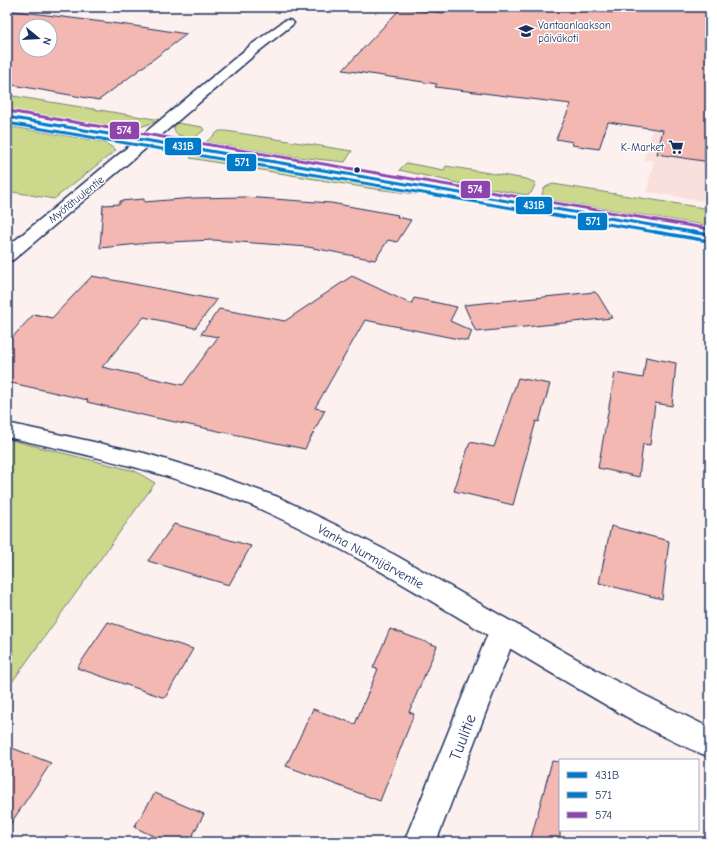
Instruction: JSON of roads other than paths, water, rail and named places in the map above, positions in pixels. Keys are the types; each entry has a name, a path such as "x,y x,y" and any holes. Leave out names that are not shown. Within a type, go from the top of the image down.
{"street":[{"name":"Myötätuulentie","path":"7,256 146,141 254,48 288,23"},
{"path":"7,117 710,235"},
{"name":"Vanha Nurmijärventie","path":"7,430 88,447 180,471 275,505 358,547 664,722 710,743"},
{"name":"Tuulitie","path":"420,842 503,631"}],"place":[{"name":"Vantaanlaakson päiväkoti","path":"526,31"},
{"name":"K-Market","path":"676,147"}]}
